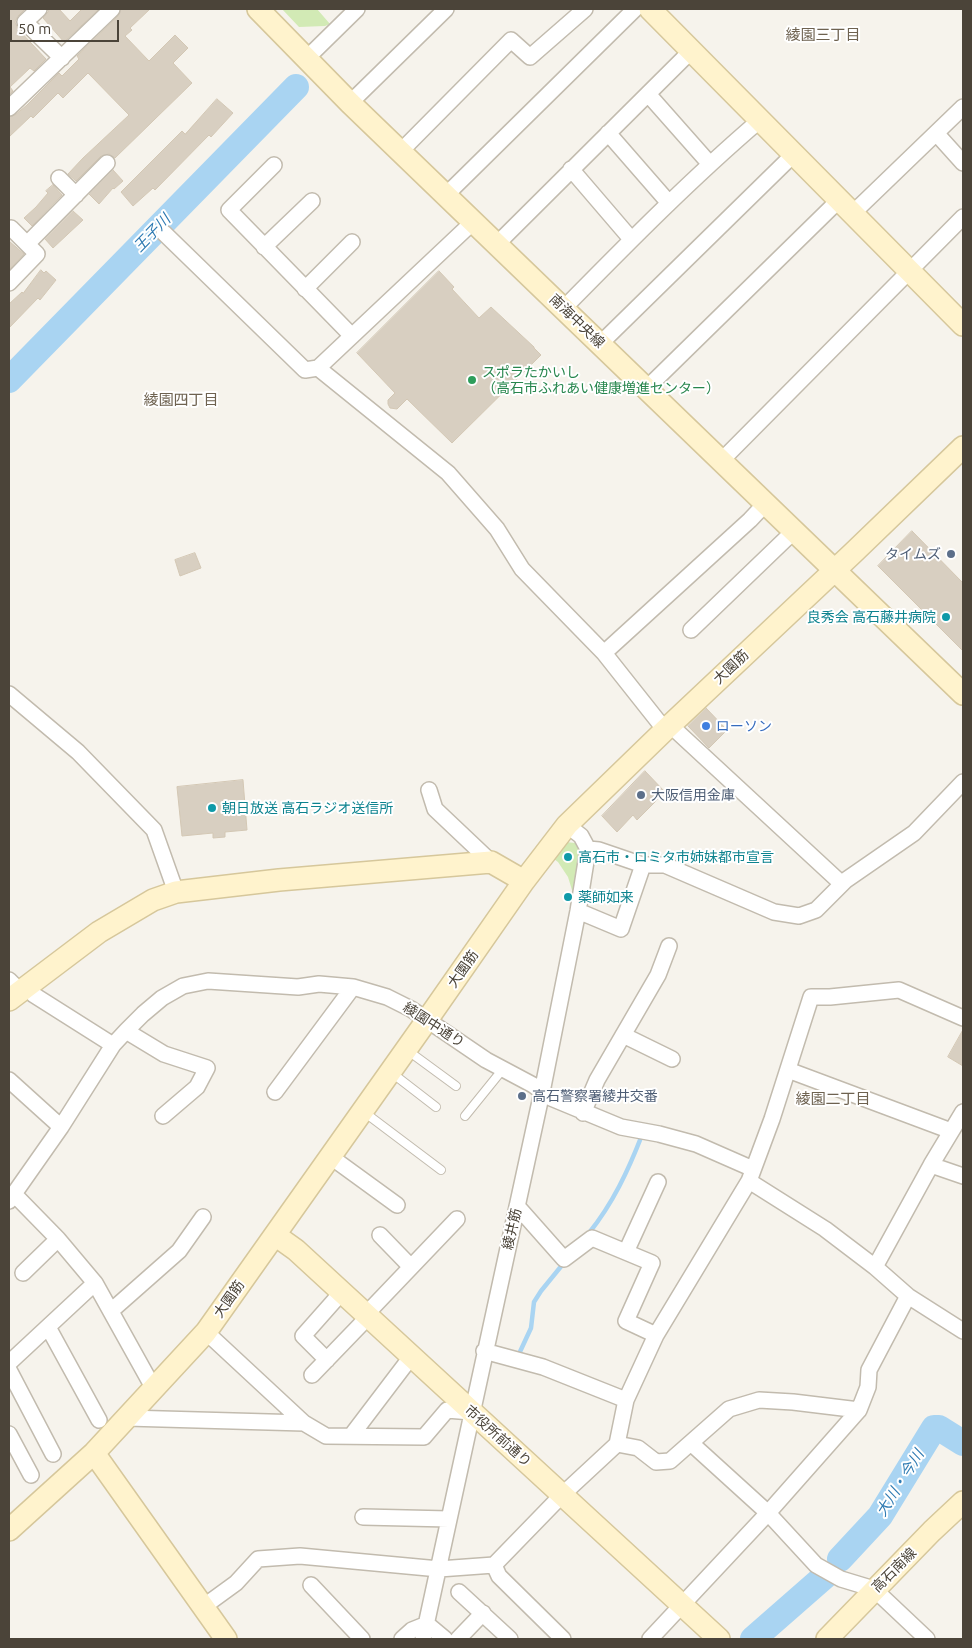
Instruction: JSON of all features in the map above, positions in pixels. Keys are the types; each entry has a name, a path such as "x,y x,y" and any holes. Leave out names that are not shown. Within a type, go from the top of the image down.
{"street":[{"path":"39,9 25,22 62,58"},
{"path":"9,108 112,9"},
{"name":"南海中央線","path":"258,9 350,103 963,694"},
{"path":"306,59 357,9"},
{"path":"350,103 446,9"},
{"path":"400,151 510,40 530,57 585,9"},
{"path":"446,195 635,9"},
{"path":"650,9 909,271 962,320"},
{"path":"497,244 570,169 691,51"},
{"path":"648,94 709,163"},
{"path":"647,388 846,207 936,133 963,107"},
{"path":"564,308 709,163 760,120"},
{"path":"608,133 669,202"},
{"path":"936,133 963,163"},
{"path":"600,344 794,154"},
{"path":"27,244 107,163"},
{"path":"274,165 229,210 352,336"},
{"path":"570,169 631,239"},
{"path":"59,178 76,195"},
{"path":"264,247 312,201"},
{"path":"721,460 963,218"},
{"path":"164,233 305,370 318,368 473,222"},
{"path":"9,283 37,254 12,228"},
{"path":"305,289 352,242"},
{"path":"318,368 448,473 497,529 522,569 604,653 668,728 842,884"},
{"name":"大園筋","path":"9,1528 94,1453 206,1332 524,881 568,825 963,447"},
{"path":"604,653 750,520 766,503"},
{"path":"691,630 794,531"},
{"path":"9,694 78,752 154,830 176,892"},
{"path":"568,825 581,836 588,849 599,850 643,865 666,865 774,912 799,916 816,910 842,884 914,833 963,782"},
{"path":"429,790 435,809 491,862 524,881"},
{"name":"綾井筋","path":"423,1639 484,1351 542,1092 578,911 588,849"},
{"path":"16,989 99,932 153,900 176,892 279,880 491,862"},
{"path":"578,911 621,929 643,865"},
{"path":"583,1112 597,1080 623,1035 642,1015 669,946"},
{"name":"綾園中通り","path":"11,1197 61,1127 113,1045 142,1014 162,998 183,986 208,981 298,987 319,984 353,987 386,996 411,1009 486,1060 533,1085 551,1098 621,1127 696,1144 751,1175 875,1267 908,1296 963,1331"},
{"path":"275,1092 353,987"},
{"path":"16,989 34,995 113,1045"},
{"path":"203,1607 236,1584 258,1559 300,1556 439,1569 494,1565 562,1495 617,1444 626,1400 656,1334 751,1175 772,1119 811,997 830,997 899,990 963,1018"},
{"path":"126,1030 164,1054 207,1068 197,1087 164,1116"},
{"path":"623,1035 672,1059"},
{"path":"788,1070 951,1131"},
{"path":"9,1080 61,1127"},
{"path":"875,1267 931,1165 963,1112"},
{"path":"330,1157 397,1205"},
{"path":"931,1165 963,1176"},
{"path":"626,1252 658,1182"},
{"path":"11,1197 58,1239 95,1283 154,1389"},
{"path":"517,1206 564,1258 592,1238 652,1263 626,1321 656,1334"},
{"path":"111,1311 179,1251 203,1217"},
{"path":"312,1376 368,1317 372,1308 457,1219"},
{"name":"市役所前通り","path":"275,1235 296,1250 719,1639"},
{"path":"380,1235 411,1267"},
{"path":"23,1273 58,1239"},
{"path":"9,1364 95,1283"},
{"path":"327,1360 303,1336 342,1292"},
{"path":"650,1639 683,1606 860,1410 868,1387 869,1370 908,1296"},
{"path":"48,1327 99,1420"},
{"path":"206,1332 304,1423 326,1436 424,1437 447,1410 471,1412"},
{"path":"484,1351 544,1367 626,1400"},
{"path":"351,1436 411,1357"},
{"path":"9,1370 54,1454"},
{"path":"617,1444 638,1448 656,1462 670,1461 692,1444 729,1409 759,1400 860,1410"},
{"path":"128,1418 304,1423"},
{"path":"9,1434 32,1475"},
{"path":"692,1444 768,1513 816,1565 841,1579 874,1589 924,1638"},
{"path":"94,1453 226,1639"},
{"name":"高石南線","path":"827,1639 874,1589 963,1502"},
{"path":"363,1518 449,1519"},
{"path":"494,1565 499,1576 555,1637"},
{"path":"311,1585 362,1639"},
{"path":"459,1592 510,1639"},
{"path":"458,1639 482,1613"},
{"path":"402,1639 412,1630 427,1624 445,1639"}],"lane":[{"path":"406,1050 456,1086"},
{"path":"466,1116 503,1069"},
{"path":"390,1072 436,1107"},
{"path":"363,1111 441,1170"}],"green space":[{"path":"282,9 317,9 330,24 325,26 299,27"},
{"path":"566,842 575,843 580,849 575,900 568,877 558,862 551,857"}],"building":[{"path":"9,9 25,9 15,22 18,29 46,59 34,71 30,68 10,87 13,91 9,95"},
{"path":"48,9 59,9 70,21 82,9 99,9 64,42 43,18"},
{"path":"121,9 150,9 130,28 132,30 125,36 149,61 175,35 188,48 173,63 192,83 115,158 109,154 101,156 76,181 68,174 129,115 88,73 63,98 58,93 33,118 31,116 9,137 9,117 15,115 27,105 59,73 62,76 79,59 77,56 118,16"},
{"path":"217,99 233,113 211,137 209,135 155,190 153,188 133,206 121,192 182,131 185,134"},
{"path":"113,170 123,181 113,188 99,204 89,194"},
{"path":"53,185 62,195 32,226 24,218 36,207 48,193 46,191"},
{"path":"73,211 83,220 53,248 45,239"},
{"path":"9,241 24,254 9,270"},
{"path":"41,270 44,273 46,271 56,280 40,300 38,298 9,328 9,304 23,293"},
{"path":"439,271 454,287 452,289 479,318 491,307 541,355 452,443 407,399 397,409 390,408 388,400 395,393 357,353"},
{"name":"良秀会 高石藤井病院","path":"912,531 963,583 963,651 878,566"},
{"path":"195,553 201,568 180,576 175,560"},
{"name":"ローソン","path":"706,708 727,730 709,748 688,726"},
{"name":"大阪信用金庫","path":"645,771 665,792 637,820 633,815 617,832 602,816"},
{"name":"朝日放送 高石ラジオ送信所","path":"243,780 247,830 225,832 225,837 213,838 213,833 182,836 177,787"},
{"path":"963,1030 963,1066 948,1057"}],"waterway":[{"name":"王子川","path":"9,380 296,87"},
{"path":"589,1233 619,1186 642,1135"},
{"path":"518,1356 531,1328 534,1302 563,1264"},
{"name":"大川・今川","path":"840,1559 880,1516 934,1428 939,1428 963,1443"},
{"name":"大川・今川","path":"753,1639 825,1576"}],"place":[{"name":"スポラたかいし （高石市ふれあい健康増進センター）","path":"472,380"},
{"name":"タイムズ","path":"951,554"},
{"name":"良秀会 高石藤井病院","path":"946,617"},
{"name":"ローソン","path":"706,726"},
{"name":"大阪信用金庫","path":"641,795"},
{"name":"朝日放送 高石ラジオ送信所","path":"212,808"},
{"name":"高石市・ロミタ市姉妹都市宣言","path":"568,857"},
{"name":"薬師如来","path":"568,897"},
{"name":"高石警察署綾井交番","path":"522,1096"}],"district":[{"name":"綾園三丁目","path":"823,35"},
{"name":"綾園四丁目","path":"181,400"},
{"name":"綾園二丁目","path":"833,1099"}]}
